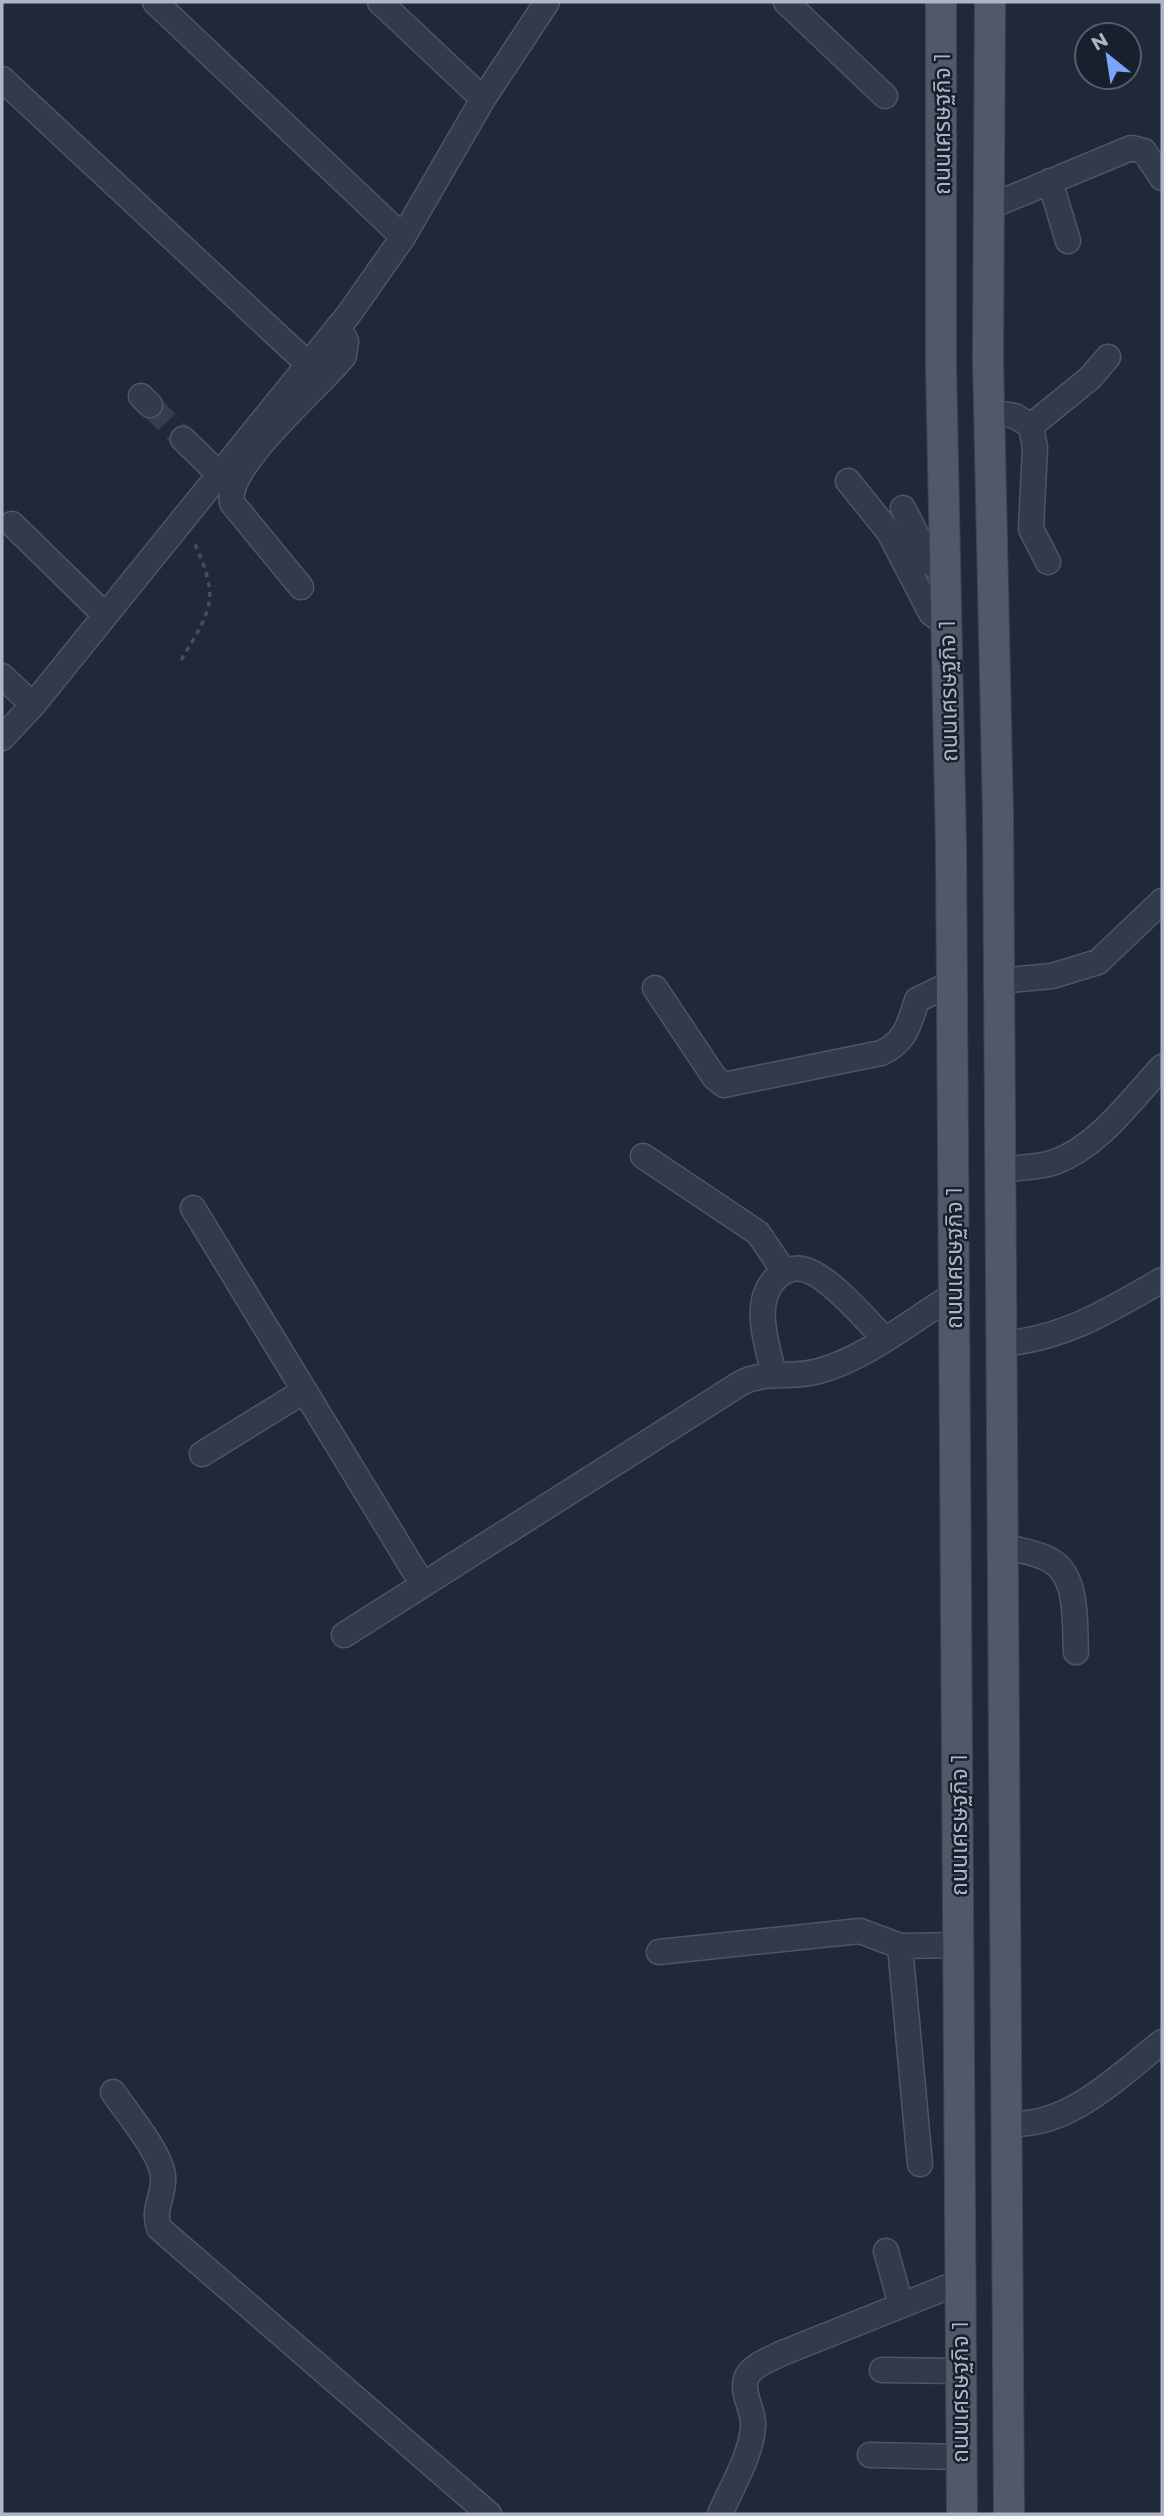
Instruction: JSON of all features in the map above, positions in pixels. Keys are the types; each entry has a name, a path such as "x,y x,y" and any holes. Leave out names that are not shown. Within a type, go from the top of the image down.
{"main road":[{"name":"ถนนเศรษฐกิจ 1","path":"942,2 941,367 952,983 962,2514"},
{"name":"ถนนเศรษฐกิจ 1","path":"990,2 990,412 998,815 1009,2514"},
{"path":"950,815 998,815"}],"street":[{"path":"155,2 403,237"},
{"path":"380,2 483,99"},
{"path":"2,738 33,705 338,327 403,237 483,99 547,2"},
{"path":"786,2 885,96"},
{"path":"2,79 308,364"},
{"path":"989,207 1131,148 1144,151 1162,178"},
{"path":"1050,181 1068,241"},
{"path":"301,587 232,503 230,493 234,482 262,444 344,356 346,341 338,327"},
{"path":"1031,426 1090,377 1108,357"},
{"path":"990,412 1016,416 1031,426 1035,448 1031,529 1048,562"},
{"path":"183,439 219,474"},
{"path":"848,481 889,532 931,613 946,624"},
{"path":"902,508 930,563 945,573"},
{"path":"12,524 105,615"},
{"path":"2,676 33,705"},
{"path":"999,981 1052,976 1098,962 1162,901"},
{"path":"655,988 715,1078 724,1085 881,1053 896,1046 906,1034 917,1000 952,983"},
{"path":"1000,1170 1053,1163 1072,1154 1093,1139 1162,1067"},
{"path":"643,1156 758,1233 783,1271"},
{"path":"193,1208 423,1585"},
{"path":"774,1374 762,1327 764,1298 769,1285 783,1271 802,1268 817,1276 884,1338"},
{"path":"1002,1344 1051,1336 1084,1325 1162,1280"},
{"path":"344,1635 741,1383 755,1376 774,1374 793,1377 841,1364 955,1294"},
{"path":"202,1454 304,1391"},
{"path":"1004,1546 1048,1559 1063,1572 1072,1590 1076,1652"},
{"path":"659,1952 860,1931 900,1946 959,1945"},
{"path":"900,1946 920,2164"},
{"path":"1008,2123 1037,2123 1054,2116 1100,2091 1159,2051"},
{"path":"113,2092 162,2166 162,2192 155,2217 159,2228 489,2514"},
{"path":"886,2251 901,2305"},
{"path":"720,2514 750,2442 754,2425 744,2389 746,2377 755,2367 780,2354 960,2282"},
{"path":"882,2370 960,2371"},
{"path":"870,2455 961,2457"}],"path":[{"path":"181,660 206,619 212,597 206,569 183,520"}],"tunnel":[{"path":"150,405 183,439"}]}
